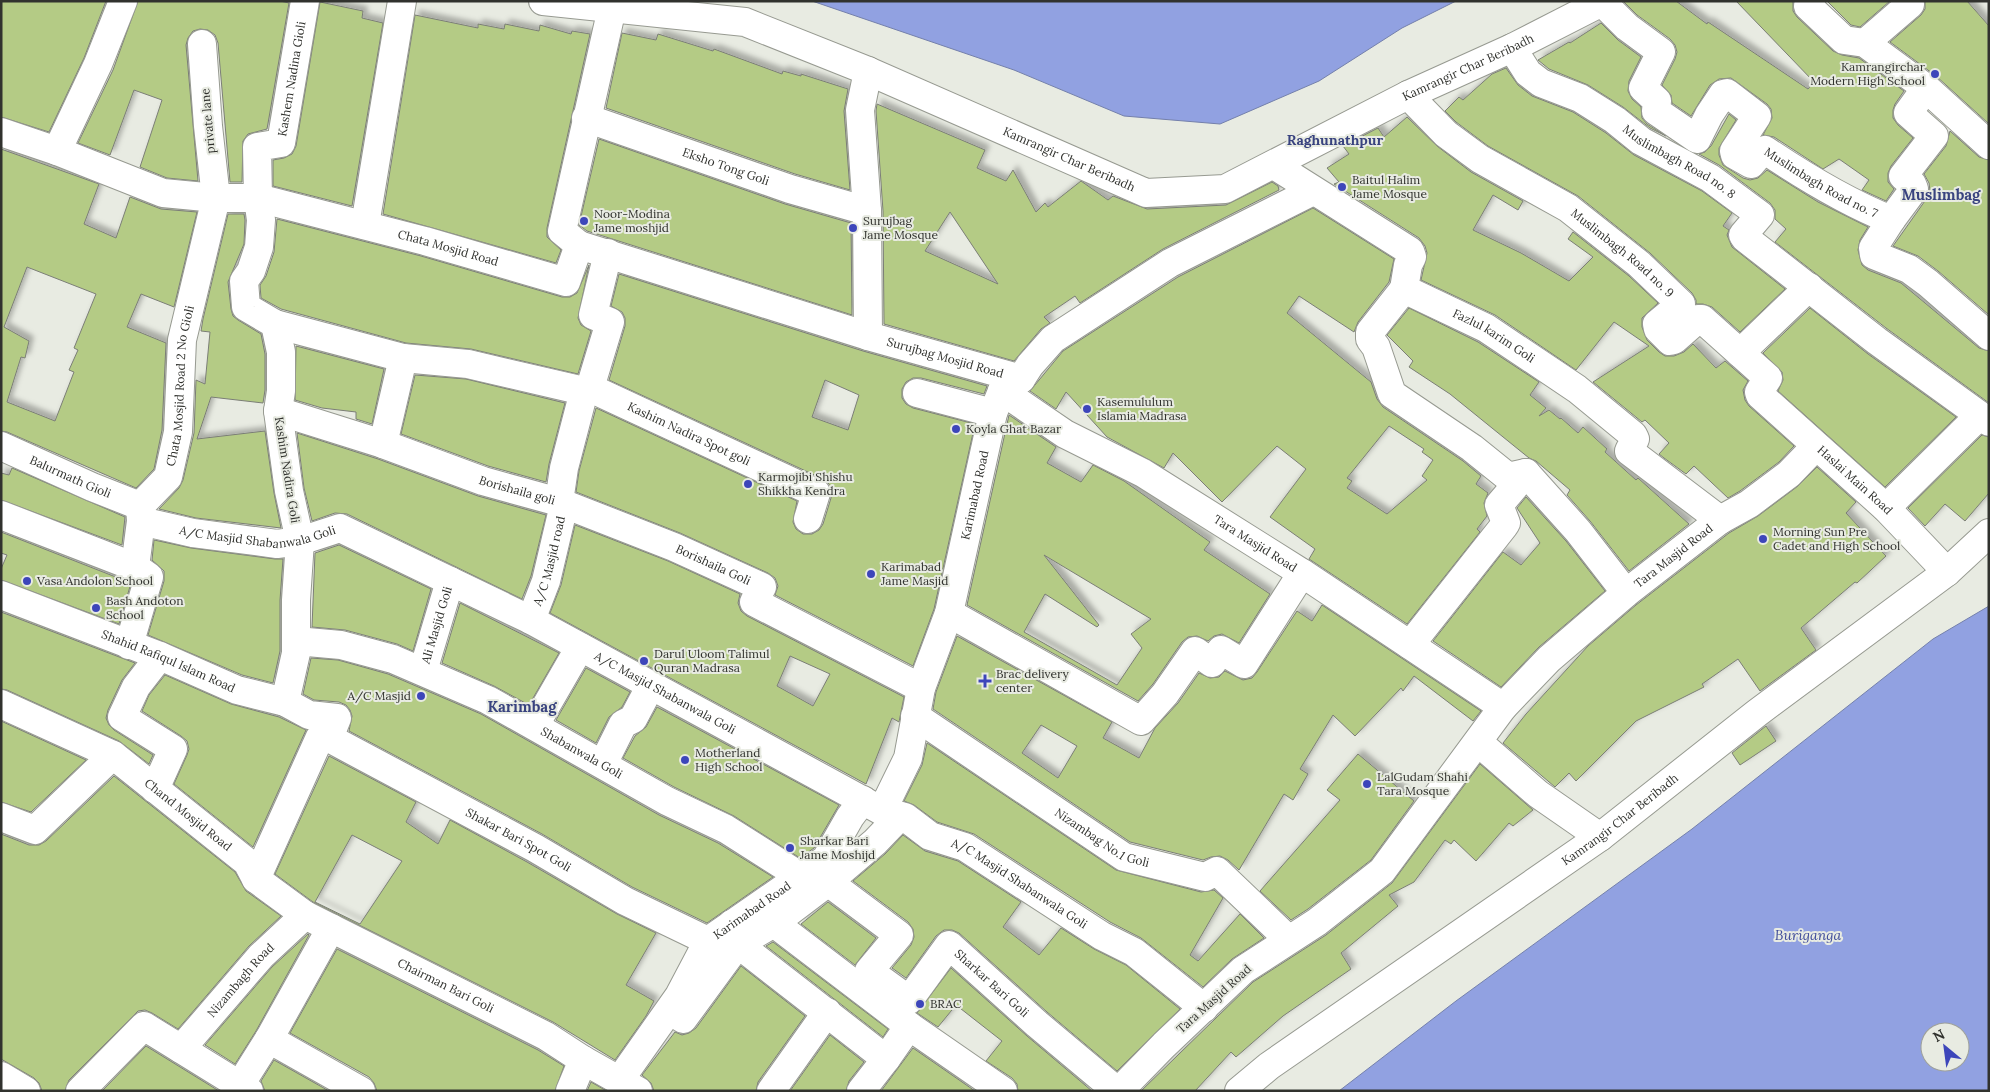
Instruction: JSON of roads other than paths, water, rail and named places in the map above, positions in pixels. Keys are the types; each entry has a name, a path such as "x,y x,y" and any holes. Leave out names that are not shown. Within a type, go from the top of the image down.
{"street":[{"path":"57,151 98,64 124,1"},
{"name":"Kashem Nadina Gioli","path":"258,198 257,147 281,142 305,1"},
{"path":"365,225 402,1"},
{"name":"Kamrangir Char Beribadh","path":"543,1 745,22 868,71 1146,193 1225,189 1408,95 1512,48 1603,2"},
{"path":"1810,1 1808,6 1844,40 1865,43 1926,88 1989,145"},
{"path":"1865,43 1908,6 1910,4 1908,1"},
{"name":"Muslimbagh Road no. 7","path":"1603,2 1627,27 1661,52 1643,88 1657,101 1656,111 1698,139 1709,114 1723,94 1727,93 1757,116 1734,151 1734,155 1751,164 1765,150 1806,178 1868,211 1891,220 1873,248 1874,255 1909,269 1989,336"},
{"path":"612,8 562,231 579,245 868,336 867,211 860,110 868,71"},
{"name":"private lane","path":"202,44 216,198"},
{"name":"Muslimbagh Road no. 8","path":"1512,48 1528,73 1541,83 1580,98 1615,120 1641,141 1710,178 1760,215 1743,235 1745,238 1877,341 1984,419"},
{"path":"1891,220 1914,189 1912,184 1903,176 1934,136 1908,113 1926,88"},
{"name":"Muslimbagh Road no. 9","path":"1408,95 1446,134 1480,159 1568,208 1639,264 1680,301 1679,306 1657,324 1658,329 1672,342 1700,319 1768,378 1758,394 1816,446"},
{"name":"Eksho Tong Goli","path":"586,118 790,189 867,211"},
{"name":"Chata Mosjid Road","path":"1,132 57,151 163,193 216,198 258,198 365,225 566,282 579,245"},
{"path":"1274,165 1312,191 1410,251 1412,257 1408,265 1404,289 1370,332 1370,339 1376,347 1392,394 1472,448 1508,477 1526,473"},
{"name":"Karimabad Road","path":"631,1087 708,941 735,934 800,876 826,859 850,817 881,809 908,758 921,688 950,613 1005,395 1053,339 1170,262 1312,191"},
{"name":"Chata Mosjid Road 2 No Gioli","path":"140,514 168,477 178,432 182,340 216,198"},
{"path":"258,198 261,220 259,247 251,271 244,281 246,307 275,324 402,358 468,364 587,390"},
{"name":"Borishaila goli","path":"278,411 383,444 483,481 559,502 564,468 587,390 610,322 593,315 608,253"},
{"path":"1740,353 1809,287"},
{"name":"Fazlul karim Goli","path":"1404,289 1486,328 1577,389 1633,435 1635,439 1629,451 1720,520"},
{"name":"Kashim Nadira Goli","path":"275,324 281,352 281,391 278,411 289,491 300,541 296,653 285,702"},
{"name":"Surujbag Mosjid Road","path":"868,336 1005,395"},
{"path":"383,444 402,358"},
{"name":"Kashim Nadira Spot goli","path":"587,390 816,493 808,519"},
{"path":"917,393 1005,395"},
{"name":"Tara Masjid Road","path":"1005,395 1065,434 1143,473 1302,573 1503,707"},
{"name":"Haslai Main Road","path":"1720,520 1749,504 1789,474 1816,446 1886,508 1984,419"},
{"name":"Balurmath Gioli","path":"1,446 92,487 140,514"},
{"path":"1410,646 1504,526 1506,523 1499,505 1526,473"},
{"name":"Tara Masjid Road","path":"1526,473 1578,531 1626,593"},
{"name":"A/C Masjid road","path":"531,620 546,581 563,509 559,502"},
{"name":"Borishaila Goli","path":"559,502 674,547 762,587 754,602 921,688"},
{"path":"1886,508 1947,572"},
{"path":"135,567 140,514"},
{"name":"A/C Masjid Shabanwala Goli","path":"140,514 193,533 277,544 300,541 340,528 531,620 881,809 905,817 930,836 964,847 1102,936 1134,952 1204,1008"},
{"path":"1,515 135,567 149,577 129,644"},
{"name":"Tara Masjid Road","path":"1118,1091 1243,970 1288,939 1317,922 1382,871 1503,707 1549,659 1626,593 1720,520"},
{"name":"Kamrangir Char Beribadh","path":"1240,1091 1269,1066 1600,837 1756,714 1947,572 1989,533"},
{"path":"950,613 1141,721 1165,694 1195,651 1212,663 1221,650 1244,664 1302,573"},
{"name":"Ali Masjid Goli","path":"423,671 450,581"},
{"name":"Shahid Rafiqul Islam Road","path":"1,595 160,656 237,690 285,702 333,728"},
{"name":"Shabanwala Goli","path":"296,641 341,645 393,659 488,700 667,800 726,830 800,876"},
{"path":"535,725 580,647"},
{"path":"155,789 173,749 122,717 136,687 160,656"},
{"path":"603,764 622,724 633,719 651,685"},
{"name":"Chand Mosjid Road","path":"1,704 113,755 247,862 256,879"},
{"name":"Nizambag No.1 Goli","path":"915,716 1124,857 1205,877 1216,871 1288,939"},
{"path":"256,879 320,737 333,728"},
{"name":"Shakar Bari Spot Goli","path":"333,728 624,900 708,941"},
{"path":"1478,742 1538,794 1600,837"},
{"path":"1,817 35,830 113,755"},
{"path":"631,1087 656,1055 735,934 774,923 828,882 875,842 881,809"},
{"name":"Chairman Bari Goli","path":"256,879 305,915 546,1036 583,1060 631,1087"},
{"name":"Sharkar Bari Goli","path":"828,882 899,935 869,971 909,1000 949,945 1037,1024 1118,1091"},
{"name":"Nizambagh Road","path":"182,1049 261,956 305,915"},
{"path":"774,923 909,1026 1003,1091"},
{"path":"80,1091 144,1026 245,1088 331,928"},
{"path":"735,934 886,1059"},
{"path":"771,1091 827,1012"},
{"path":"861,1091 909,1026"},
{"path":"270,1039 361,1091"},
{"path":"570,1091 583,1060"},
{"path":"1,1076 26,1091"}],"water":[{"path":"812,1 1456,1 1402,28 1319,81 1220,124 1124,116 1014,70"},
{"name":"Buriganga","path":"1989,606 1989,1091 1339,1091 1456,1001 1692,829 1933,639"}],"place":[{"name":"Kamrangirchar Modern High School","path":"1935,74"},
{"name":"Baitul Halim Jame Mosque","path":"1342,187"},
{"name":"Noor-Modina Jame moshjid","path":"584,221"},
{"name":"Surujbag Jame Mosque","path":"853,228"},
{"name":"Kasemululum Islamia Madrasa","path":"1087,409"},
{"name":"Koyla Ghat Bazar","path":"956,429"},
{"name":"Karmojibi Shishu Shikkha Kendra","path":"748,484"},
{"name":"Morning Sun Pre Cadet and High School","path":"1763,539"},
{"name":"Karimabad Jame Masjid","path":"871,574"},
{"name":"Vasa Andolon School","path":"27,581"},
{"name":"Bash Andoton School","path":"96,608"},
{"name":"Darul Uloom Talimul Quran Madrasa","path":"644,661"},
{"name":"Brac delivery center","path":"985,681"},
{"name":"A/C Masjid","path":"421,696"},
{"name":"Motherland High School","path":"685,760"},
{"name":"LalGudam Shahi Tara Mosque","path":"1367,784"},
{"name":"Sharkar Bari Jame Moshijd","path":"790,848"},
{"name":"BRAC","path":"920,1004"}],"district":[{"name":"Raghunathpur","path":"1335,140"},
{"name":"Muslimbag","path":"1941,195"},
{"name":"Karimbag","path":"522,707"}]}
